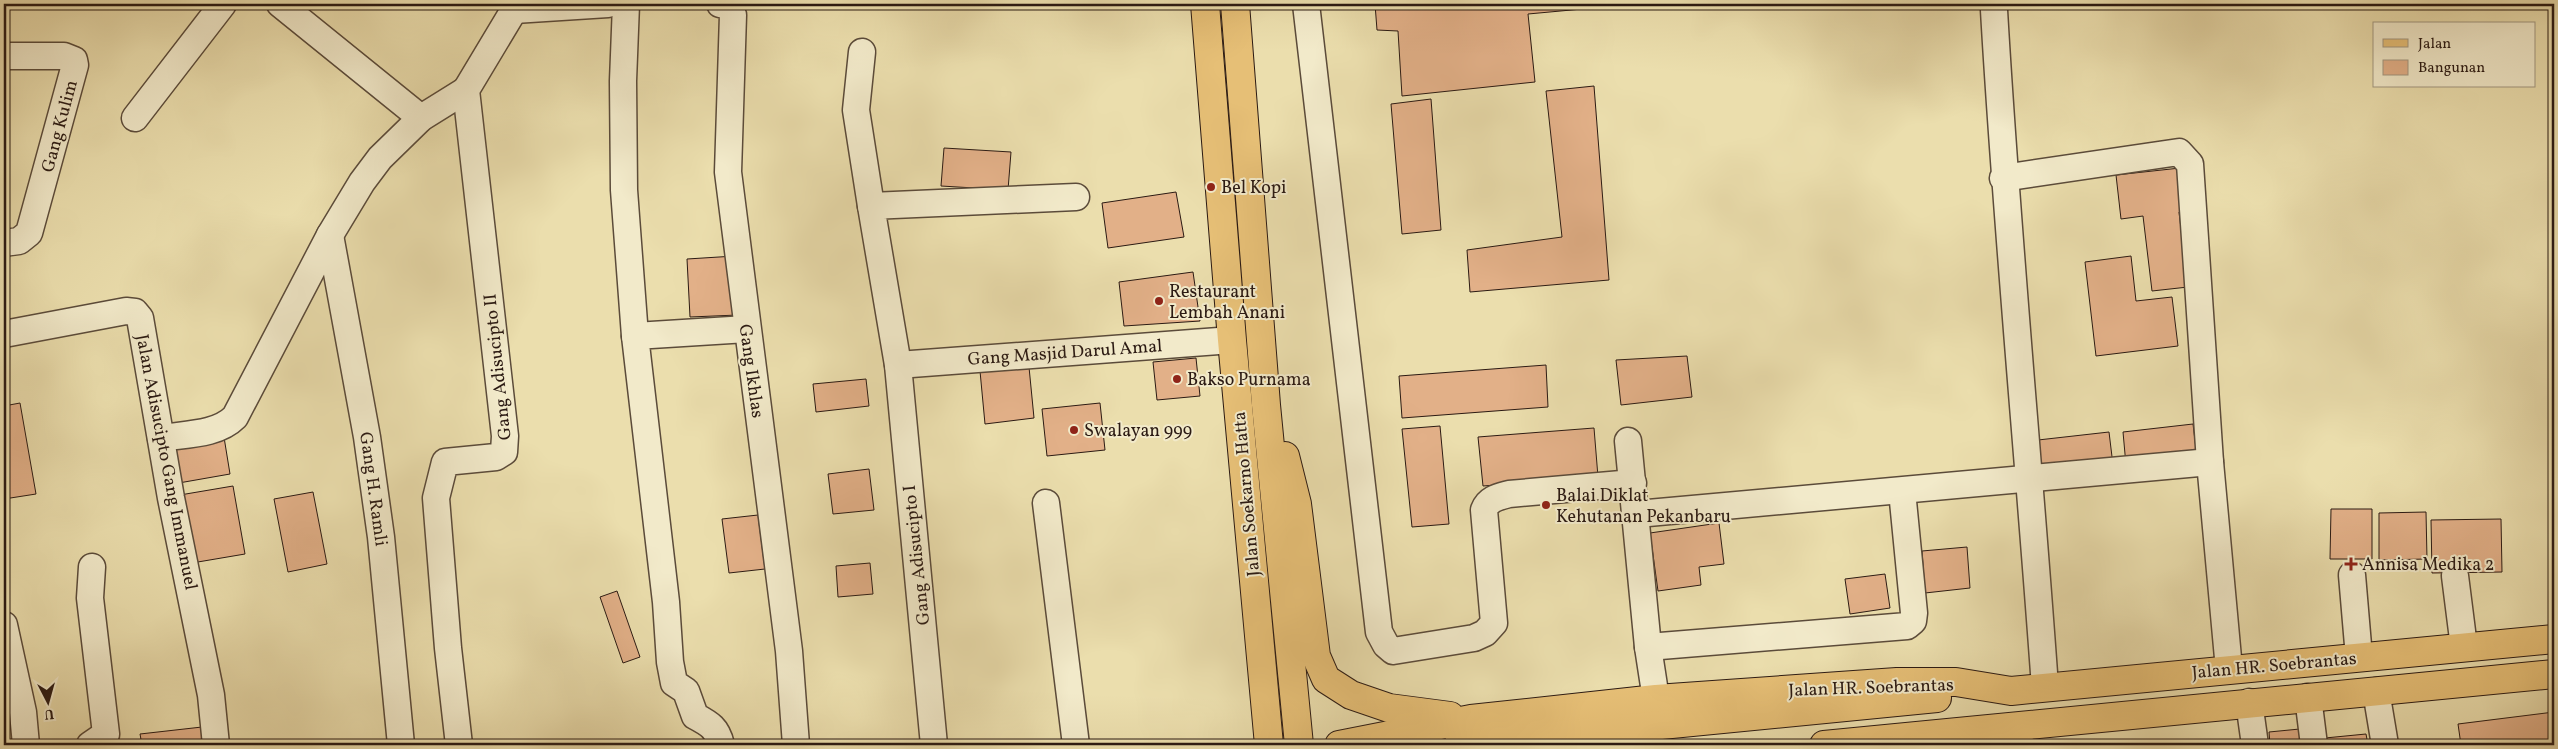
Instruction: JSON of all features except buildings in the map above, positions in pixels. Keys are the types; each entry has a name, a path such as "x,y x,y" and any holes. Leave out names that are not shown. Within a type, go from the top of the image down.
{"main road":[{"name":"Jalan Soekarno Hatta","path":"1206,4 1232,340 1269,745"},
{"name":"Jalan Soekarno Hatta","path":"1235,4 1266,406 1299,745"},
{"path":"1266,406 1283,445 1297,504 1316,656 1326,679 1351,695 1389,708 1471,719"},
{"name":"Jalan HR. Soebrantas","path":"1339,745 1471,719 1656,699 1897,682 1956,682 2011,690 2554,639"},
{"name":"Jalan HR. Soebrantas","path":"1824,745 2249,702 2554,674"},
{"path":"1458,745 2011,690"}],"street":[{"path":"135,118 223,4"},
{"path":"280,4 421,118"},
{"path":"161,438 217,429 226,426 235,417 330,235 362,182 380,158 421,118 466,90 513,7 608,4"},
{"path":"626,4 623,81 624,182 635,336 666,602 670,662 674,683 686,691 695,716 712,726 718,733 721,745"},
{"name":"Gang Ikhlas","path":"720,4 728,5 733,15 728,172 789,651 796,745"},
{"path":"1306,4 1380,632 1386,645 1393,651 1474,638 1485,633 1494,623 1484,510 1486,505 1494,498 1509,494 1633,483"},
{"path":"1994,10 2003,178 2030,478 2045,687"},
{"name":"Gang Adisucipto I","path":"862,52 856,110 898,365 934,745"},
{"name":"Gang Kulim","path":"4,56 64,56 74,60 75,66 29,233 19,240 4,243"},
{"name":"Gang Adisucipto II","path":"459,745 436,511 437,486 445,462 496,457 504,452 505,436 466,90"},
{"path":"2003,178 2178,152 2190,164 2210,462 2229,670"},
{"path":"871,206 1076,197"},
{"name":"Gang H. Ramli","path":"330,235 367,438 381,537 401,745"},
{"name":"Jalan Adisucipto Gang Immanuel","path":"4,334 116,313 135,312 140,318 171,498 212,695 216,745"},
{"path":"635,336 747,330"},
{"name":"Gang Masjid Darul Amal","path":"898,365 1232,340"},
{"path":"1628,441 1637,514 1648,647 1656,699"},
{"path":"1637,514 2210,462"},
{"path":"1648,647 1907,626 1913,621 1914,613 1902,491"},
{"path":"1046,503 1076,745"},
{"path":"90,745 106,734 90,598 92,567"},
{"path":"2352,576 2358,657"},
{"path":"2456,576 2464,647"},
{"path":"4,625 23,712 26,745"},
{"path":"2376,691 2384,745"},
{"path":"2308,698 2314,745"},
{"path":"2249,702 2255,745"}],"place":[{"name":"Bel Kopi","path":"1211,187"},
{"name":"Restaurant Lembah Anani","path":"1159,301"},
{"name":"Bakso Purnama","path":"1177,379"},
{"name":"Swalayan 999","path":"1074,430"},
{"name":"Balai Diklat Kehutanan Pekanbaru","path":"1546,505"},
{"name":"Annisa Medika 2","path":"2351,564"}]}
